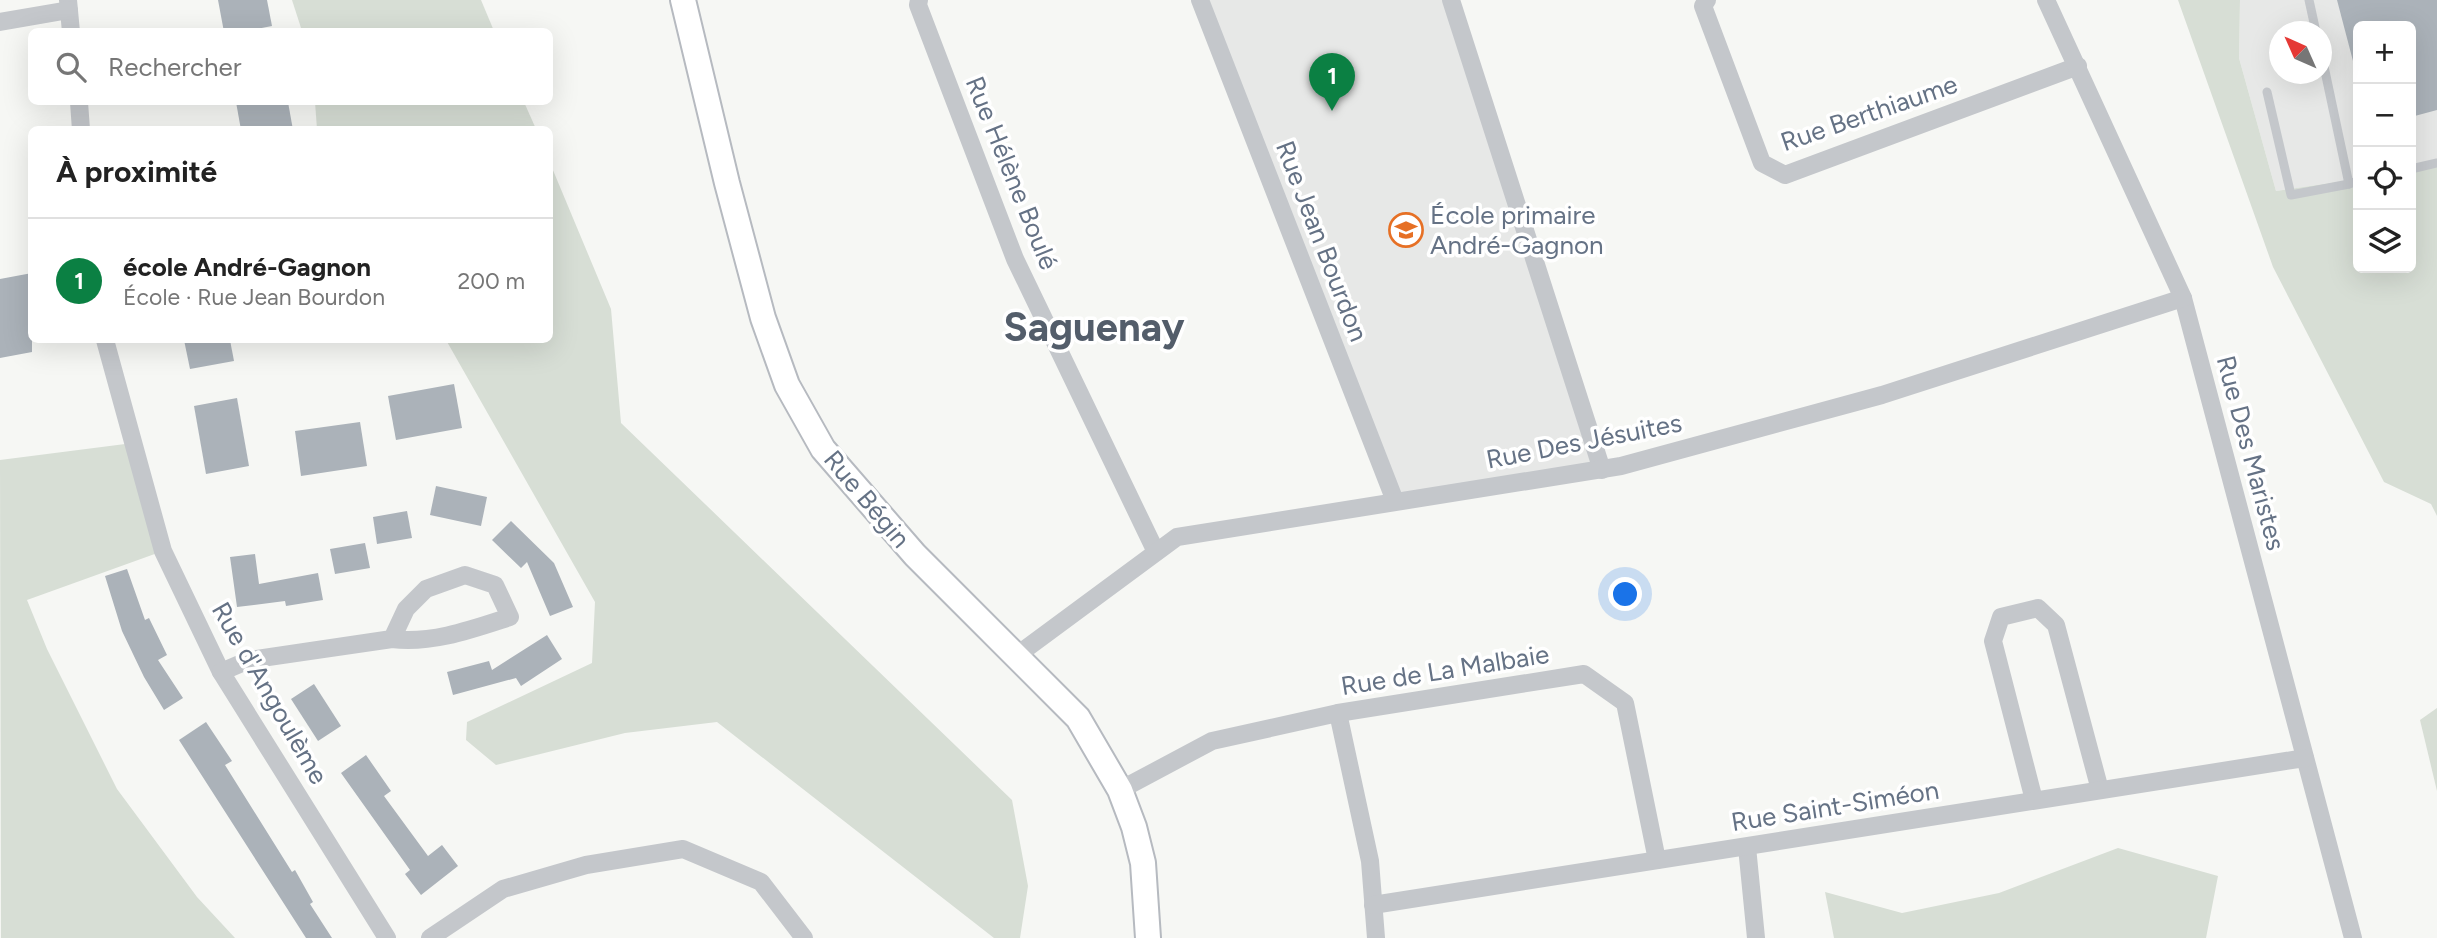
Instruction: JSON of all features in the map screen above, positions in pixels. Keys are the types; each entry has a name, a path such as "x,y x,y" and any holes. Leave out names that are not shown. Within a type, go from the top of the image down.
{"street":[{"name":"Rue Bégin","path":"683,0 756,291 788,385 823,449 915,555 1078,718 1119,790 1134,827 1143,863 1148,938"},
{"name":"Rue Hélène Boulé","path":"919,0 918,5 1015,259 1156,552"},
{"name":"Rue Jean Bourdon","path":"1200,0 1395,501"},
{"path":"1451,0 1602,470"},
{"name":"Rue Berthiaume","path":"1707,0 1703,6 1762,163 1785,174 2078,66"},
{"name":"Rue Des Maristes","path":"2046,0 2183,298 2353,938"},
{"path":"0,22 69,5 71,28"},
{"path":"79,105 82,126"},
{"name":"Rue Des Jésuites","path":"1016,656 1178,537 1602,470 1882,395 2183,298"},
{"name":"Rue d'Angoulème","path":"106,343 163,551 222,672 387,938"},
{"path":"222,672 248,660 392,639 463,632 510,617 495,585 465,575 426,589 406,609 392,639"},
{"path":"2034,800 1993,641 2001,617 2038,608 2056,625 2100,790"},
{"name":"Rue de La Malbaie","path":"1119,790 1212,741 1338,713 1584,674 1625,703 1657,860"},
{"path":"1338,713 1370,861 1376,938"},
{"name":"Rue Saint-Siméon","path":"1373,905 2305,758"},
{"path":"1747,847 1756,938"},
{"path":"430,938 503,889 586,865 682,849 761,882 804,938"}],"lane":[{"path":"2309,0 2314,21"},
{"path":"2329,84 2353,178"},
{"path":"2267,92 2291,195 2353,182"},
{"path":"2416,168 2437,163"}],"shaded area":[{"path":"292,0 481,0 493,28 301,28"},
{"name":"École primaire André-Gagnon","path":"1197,0 1445,0 1604,460 1394,502"},
{"path":"2178,0 2240,0 2239,58 2276,191 2353,180 2353,273 2416,273 2416,166 2437,161 2437,516 2431,504 2384,482 2273,267"},
{"path":"2240,0 2437,0 2437,161 2416,166 2416,21 2353,21 2353,180 2276,191 2239,58"},
{"path":"315,105 525,105 535,126 317,126"},
{"path":"553,170 611,309 621,423 1012,800 1028,886 1020,938 994,938 717,722 625,733 496,765 466,740 467,722 592,663 595,602 448,343 553,343"},
{"path":"133,443 163,551 27,600 47,649 117,789 197,897 235,938 1,938 0,460"},
{"path":"2437,708 2437,791 2420,720"},
{"path":"2118,848 2218,876 2206,938 1834,938 1825,892 1902,913 1999,893"}],"building":[{"path":"218,0 267,0 272,26 223,28"},
{"path":"2337,0 2437,0 2437,110 2416,116 2416,21 2353,21 2353,61"},
{"path":"237,105 289,105 292,126 240,126"},
{"path":"28,274 28,343 32,343 32,352 0,358 0,279"},
{"path":"185,343 231,343 234,361 190,369"},
{"path":"454,384 462,428 396,440 388,396"},
{"path":"237,398 249,466 206,474 194,406"},
{"path":"360,422 367,466 301,476 295,431"},
{"path":"436,486 487,497 481,526 430,515"},
{"path":"407,511 412,538 377,544 373,517"},
{"path":"511,521 554,563 573,607 550,616 527,562 521,568 492,540"},
{"path":"365,543 370,568 335,574 330,549"},
{"path":"255,554 259,584 318,573 323,600 286,606 285,601 237,607 230,557"},
{"path":"127,569 145,620 149,618 167,655 158,660 183,698 164,710 144,677 122,631 105,576"},
{"path":"547,635 562,659 521,686 516,678 453,695 447,672 489,661 492,670"},
{"path":"314,684 341,726 318,741 291,699"},
{"path":"206,722 232,761 225,765 292,872 295,870 313,902 310,904 332,938 306,938 179,740"},
{"path":"366,755 391,791 384,796 428,856 442,845 458,866 421,895 405,874 410,870 341,773"}],"place":[{"name":"école André-Gagnon","path":"1332,111"},
{"name":"École primaire André-Gagnon","path":"1406,230"}],"district":[{"name":"Saguenay","path":"1094,327"}]}
